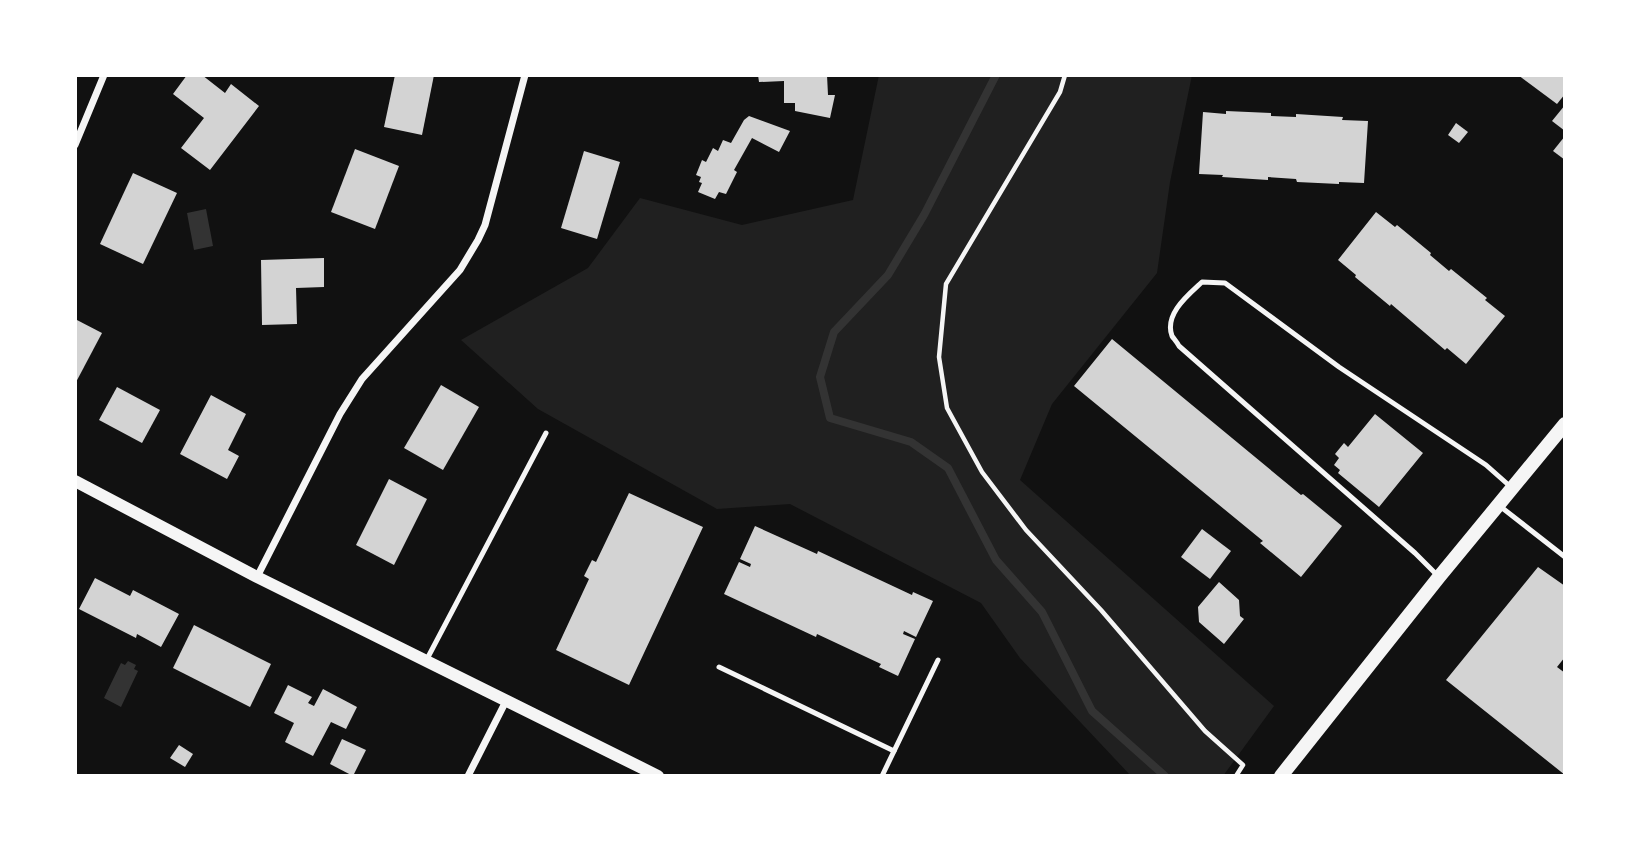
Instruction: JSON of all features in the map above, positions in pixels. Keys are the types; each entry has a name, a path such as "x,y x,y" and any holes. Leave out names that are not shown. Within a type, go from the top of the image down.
{"main road":[{"path":"1281,776 1565,424"}],"street":[{"path":"75,145 104,75"},
{"path":"257,577 340,414 362,379 460,270 478,240 485,225 524,75"},
{"path":"75,481 257,577 657,776"},
{"path":"468,776 506,701"}],"lane":[{"path":"1439,577 1179,346 1172,334 1171,319 1184,299 1202,282 1225,283 1339,367 1486,466 1512,488"},
{"path":"426,661 546,433"},
{"path":"1498,505 1565,557"},
{"path":"882,776 939,660"},
{"path":"719,667 894,751"}],"path":[{"path":"1065,75 1060,92 946,284 939,357 947,408 982,472 1026,530 1101,610 1205,731 1243,765 1236,775"}],"shaded area":[{"path":"879,75 1192,75 1170,182 1157,273 1052,404 1020,480 1274,706 1223,776 1131,776 1020,658 981,603 790,504 717,509 538,409 461,340 588,268 640,198 742,225 853,200"},
{"path":"206,209 213,246 194,250 187,213"},
{"path":"128,661 136,665 134,669 138,671 121,707 104,698 121,663 125,665"}],"building":[{"path":"187,75 202,75 225,93 231,84 259,106 210,170 181,148 204,118 173,94"},
{"path":"395,75 434,75 422,135 384,127"},
{"path":"758,75 827,75 828,95 835,95 830,118 795,111 795,103 784,103 784,81 759,82"},
{"path":"1518,75 1565,75 1565,94 1557,104"},
{"path":"1565,105 1565,131 1552,121"},
{"path":"1226,111 1271,113 1271,116 1296,117 1296,114 1343,117 1342,120 1368,121 1364,183 1297,182 1296,179 1268,177 1268,180 1199,174 1203,112 1226,114"},
{"path":"749,116 790,131 779,152 752,138 734,170 737,172 726,194 719,192 715,199 698,192 702,183 699,182 701,177 696,175 702,160 706,162 713,148 718,151 723,140 731,143"},
{"path":"1456,123 1468,132 1459,143 1448,135"},
{"path":"1565,136 1565,160 1553,151"},
{"path":"355,149 399,166 375,229 331,212"},
{"path":"584,151 620,162 597,239 561,228"},
{"path":"133,173 177,193 143,264 100,244"},
{"path":"1376,212 1395,227 1397,225 1449,271 1451,269 1487,298 1485,300 1505,316 1466,364 1447,348 1445,350 1391,304 1390,306 1338,260"},
{"path":"324,258 324,287 296,288 297,324 262,325 261,260"},
{"path":"75,319 102,333 75,384"},
{"path":"1112,339 1342,526 1301,577 1260,543 1263,541 1074,386"},
{"path":"441,385 479,407 443,470 404,448"},
{"path":"117,387 160,410 142,443 99,420"},
{"path":"211,395 246,414 228,450 239,456 227,479 180,454"},
{"path":"1375,414 1423,453 1379,507 1338,473 1340,470 1334,465 1339,458 1335,454 1344,443 1348,447"},
{"path":"389,479 427,499 394,565 356,545"},
{"path":"629,493 703,527 629,685 556,650 589,579 584,576 592,560 596,562"},
{"path":"755,526 817,554 818,551 912,595 913,592 933,601 916,637 904,631 903,634 915,639 898,676 879,667 881,664 724,594 739,562 750,567 751,564 740,559"},
{"path":"1202,529 1231,551 1210,579 1181,557"},
{"path":"1538,567 1565,586 1565,657 1557,667 1565,673 1565,775 1446,680"},
{"path":"95,578 130,596 133,590 179,614 161,647 137,634 136,638 79,609"},
{"path":"1219,582 1239,600 1240,616 1244,619 1224,644 1199,622 1198,607"},
{"path":"194,625 271,664 250,707 173,668"},
{"path":"288,685 312,697 308,703 314,706 323,689 357,707 346,729 331,722 313,756 285,742 294,723 274,713"},
{"path":"342,739 366,750 353,776 330,764"},
{"path":"179,745 193,754 185,767 170,758"}],"waterway":[{"path":"996,75 924,215 888,275 834,332 820,377 830,418 911,442 948,468 996,560 1042,612 1092,711 1165,776"}]}
